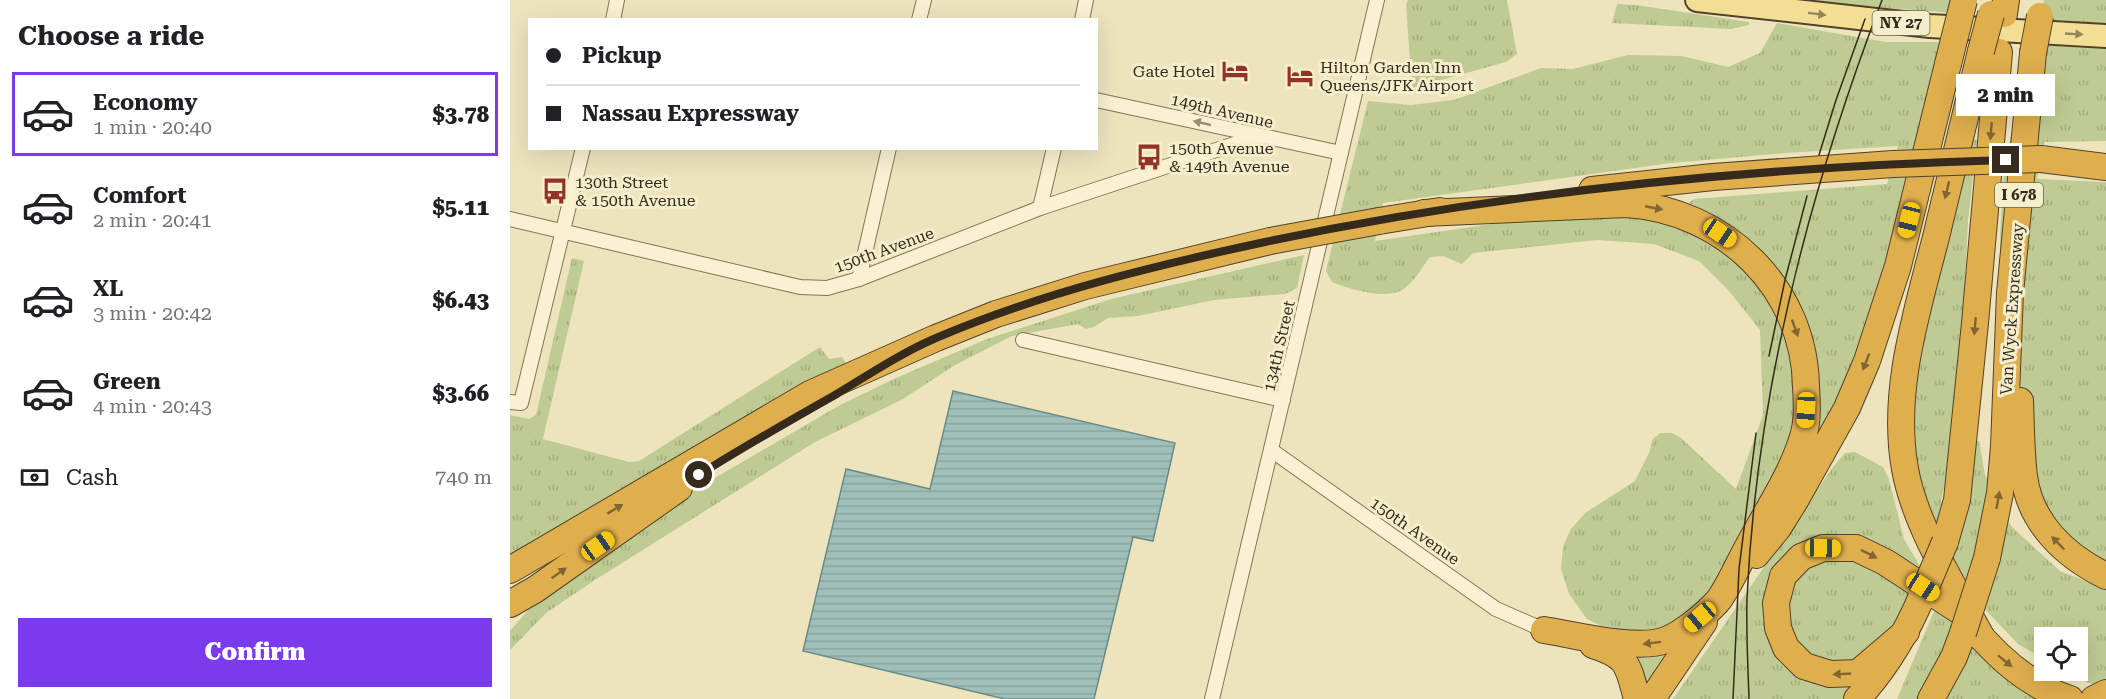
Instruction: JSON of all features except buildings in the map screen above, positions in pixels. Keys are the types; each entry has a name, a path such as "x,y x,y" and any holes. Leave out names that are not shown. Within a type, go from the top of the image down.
{"highway":[{"path":"1652,699 1718,602 1778,528 1847,408 1867,360 1898,266 1964,0"},
{"path":"1968,628 1913,502 1905,470 1900,424 1906,365 1917,312 1990,52 1999,7"},
{"name":"Van Wyck Expressway","path":"1931,699 1968,628 1987,558 2000,494 2010,293 2033,53 2042,8"},
{"path":"1857,699 1906,632 1945,542 1957,501 1975,323 1990,52"},
{"path":"510,570 810,394 919,345 996,314 1085,286 1270,241 1424,213 1538,197 1670,182 1893,164 2041,159 2106,153"},
{"path":"2041,159 2106,167"},
{"path":"1424,213 1603,204 1653,207 1694,219 1720,233 1743,251 1767,278 1794,323 1805,366 1806,423 1803,437 1791,468 1718,602 1682,632 1667,640 1651,644 1631,644 1544,630"},
{"path":"1898,266 1886,406 1890,440 1903,498 1917,541 1939,584 1968,628"},
{"path":"2008,337 2016,359 2019,381 2024,476 2034,511 2041,524 2063,548 2077,560 2106,576"},
{"path":"510,604 536,589 709,469 919,345"},
{"path":"1906,632 1858,673 1830,674 1804,666 1786,648 1778,628 1776,603 1783,576 1801,557 1823,548 1856,548 1885,562 2024,676 2041,687 2070,699"},
{"path":"510,618 536,589"},
{"path":"1544,630 1617,654 1629,670 1636,699"},
{"path":"2094,699 2106,693"}],"main road":[{"name":"NY 27","path":"1697,0 1930,26 2106,36"}],"street":[{"path":"613,18 617,0"},
{"path":"920,18 924,0"},
{"path":"1082,18 1086,0"},
{"name":"134th Street","path":"1212,699 1377,0"},
{"name":"149th Avenue","path":"1098,99 1341,153"},
{"name":"150th Avenue","path":"510,219 800,287 827,288 859,279 1040,208 1259,136"},
{"path":"515,403 563,231 583,150"},
{"path":"859,279 889,150"},
{"path":"1040,208 1054,150"},
{"path":"1023,340 1283,400"},
{"name":"150th Avenue","path":"1271,450 1496,609 1544,630"}],"green space":[{"path":"1408,0 1507,0 1517,54 1506,62 1412,88 1406,5"},
{"path":"1780,0 1970,0 1967,14"},
{"path":"2044,0 2106,0 2106,26 2038,23"},
{"path":"1617,4 1749,22 1749,25 1731,29 1612,23"},
{"path":"1777,23 1886,42 1960,42 1941,136 1927,188 1898,265 1831,416 1803,460 1813,416 1814,392 1812,367 1795,310 1775,272 1742,242 1688,203 1694,199 1887,184 1898,146 1671,163 1383,203 1375,241 1568,213 1629,209 1683,222 1738,254 1767,289 1795,347 1802,382 1797,429 1780,481 1727,573 1685,624 1666,635 1644,638 1618,635 1587,619 1569,594 1561,569 1563,546 1571,529 1585,513 1635,481 1649,453 1653,439 1660,433 1672,433 1681,438 1736,489 1763,415 1760,330 1729,291 1699,261 1654,244 1597,240 1473,253 1462,264 1443,256 1430,257 1414,280 1395,293 1377,294 1332,282 1326,271 1368,101 1411,105 1454,100 1541,68 1573,69 1628,55 1682,56 1728,67 1760,53"},
{"path":"2034,45 2106,49 2106,141 2044,142 2037,179 2106,182 2106,571 2025,510 2005,471 2000,234 2003,180 2024,62"},
{"path":"1971,139 1977,140 1968,221 1958,423 1941,501 1959,526 1974,441 1979,441 1985,475 1996,499 1993,501 2013,528 2060,571 2106,589 2106,688 2084,681 2088,681 2088,627 2034,627 2034,653 2018,644 1974,598 1922,502 1910,435 1915,364"},
{"path":"1304,255 1297,288 1285,294 1214,300 1138,316 1108,318 1086,329 1078,324 1012,336 955,365 903,399 815,442 546,613 510,650 510,631 551,588 679,499 840,405 987,339 1111,299"},
{"path":"572,258 584,261 543,439 629,462 639,461 820,347 829,359 842,357 846,363 510,558 510,415 529,419 536,415"},
{"path":"1855,452 1883,467 1889,479 1904,539 1936,594 2057,699 1897,699 1937,604 1920,579 1870,699 1673,699 1833,467 1845,453"},
{"path":"1670,648 1644,688 1625,649"}],"water":[{"path":"953,391 1175,443 1153,541 1133,537 1094,699 1005,699 803,651 846,469 930,489"}],"tram line":[{"path":"1749,699 1747,599 1752,522 1774,370 1790,294 1831,145 1882,0"},
{"path":"1819,155 1865,19"},
{"path":"1769,356 1785,280 1807,196"},
{"path":"1733,699 1739,569 1756,433"}],"place":[{"name":"Gate Hotel","path":"1235,71"},
{"name":"Hilton Garden Inn Queens/JFK Airport","path":"1300,76"},
{"name":"150th Avenue & 149th Avenue","path":"1149,157"},
{"name":"130th Street & 150th Avenue","path":"555,191"}],"route":[{"path":"699,475 919,345 974,322 1040,299 1172,263 1346,226 1625,186 1804,170 2006,160"}]}
